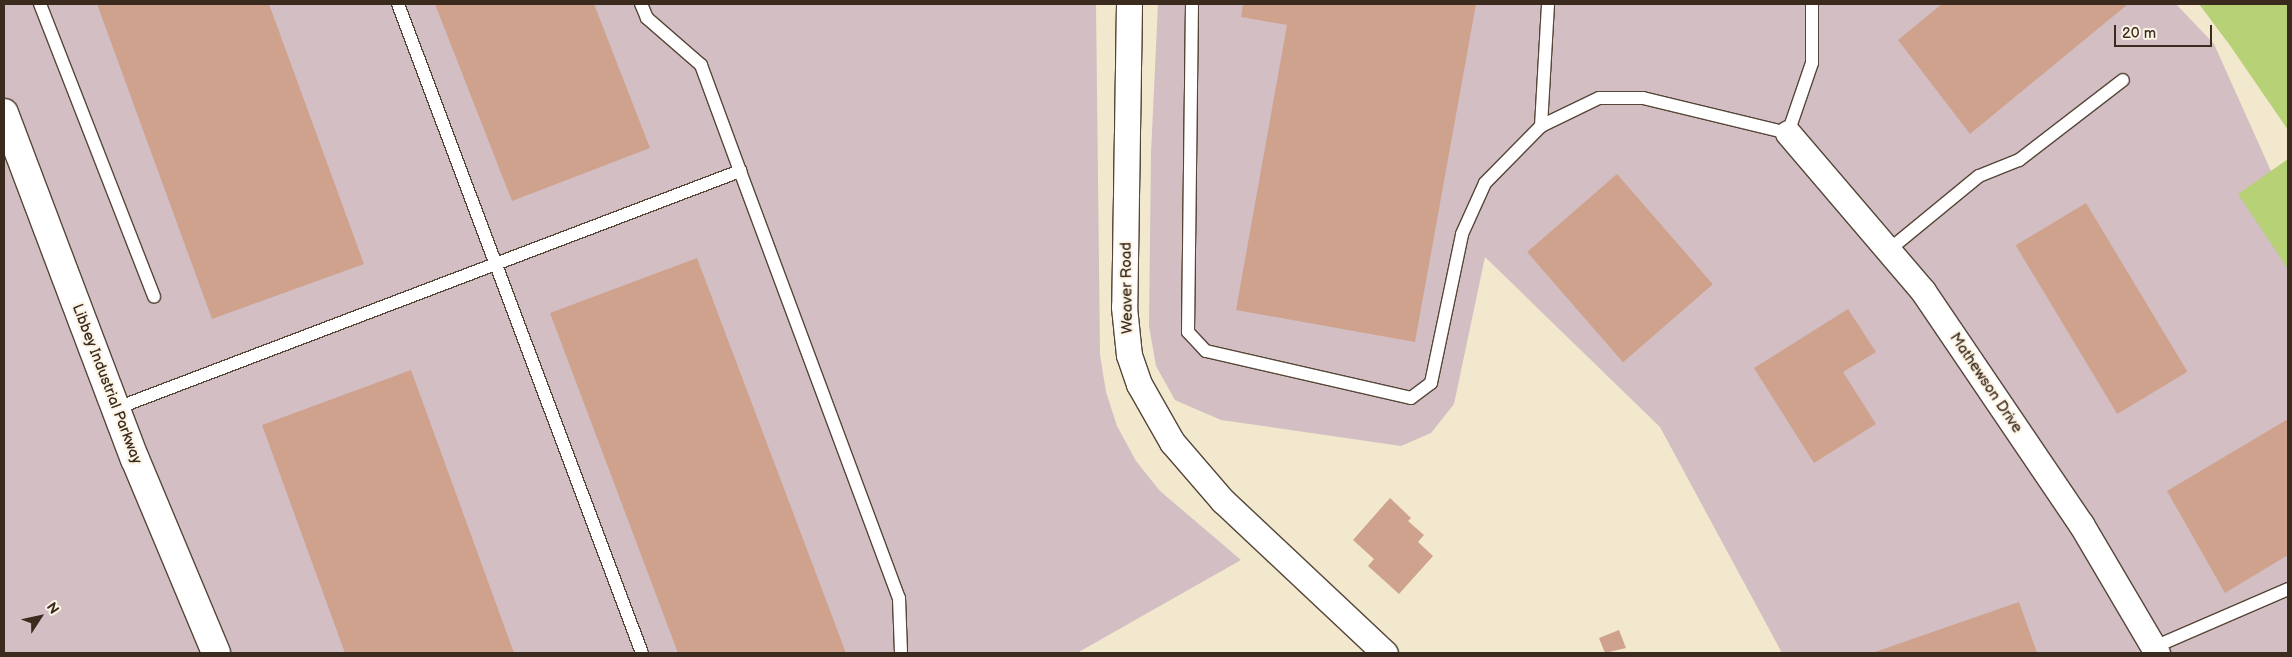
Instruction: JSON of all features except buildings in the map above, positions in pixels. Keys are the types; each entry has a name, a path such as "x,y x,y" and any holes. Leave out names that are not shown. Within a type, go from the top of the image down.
{"street":[{"name":"Weaver Road","path":"1129,4 1124,307 1129,356 1139,384 1172,442 1223,501 1385,653"},
{"name":"Libbey Industrial Parkway","path":"4,113 10,148 216,653"},
{"name":"Mathewson Drive","path":"1788,133 1890,249 1923,291 2076,516 2156,650"}],"lane":[{"path":"40,4 154,297"},
{"path":"398,4 497,261 642,653"},
{"path":"641,4 647,18 701,65 899,598 901,653"},
{"path":"1192,4 1188,332 1206,350 1411,398 1431,384 1462,234 1485,183 1541,126 1599,98 1643,98 1788,133 1812,63 1812,4"},
{"path":"1541,126 1548,4"},
{"path":"1890,249 1979,176 2019,160 2123,80"},
{"path":"116,408 497,261 740,171"},
{"path":"2156,650 2288,589"}],"shaded area":[{"path":"4,4 1096,4 1100,355 1106,392 1117,426 1136,461 1160,491 1241,560 1077,653 4,653"},
{"path":"1158,4 2176,4 2214,44 2288,209 2288,653 1782,653 1660,427 1485,257 1454,404 1431,433 1401,446 1221,420 1175,400 1156,366 1149,326 1151,153"}],"green space":[{"path":"2199,4 2288,4 2288,130 2229,44"},
{"path":"2288,159 2288,269 2238,194"}]}
